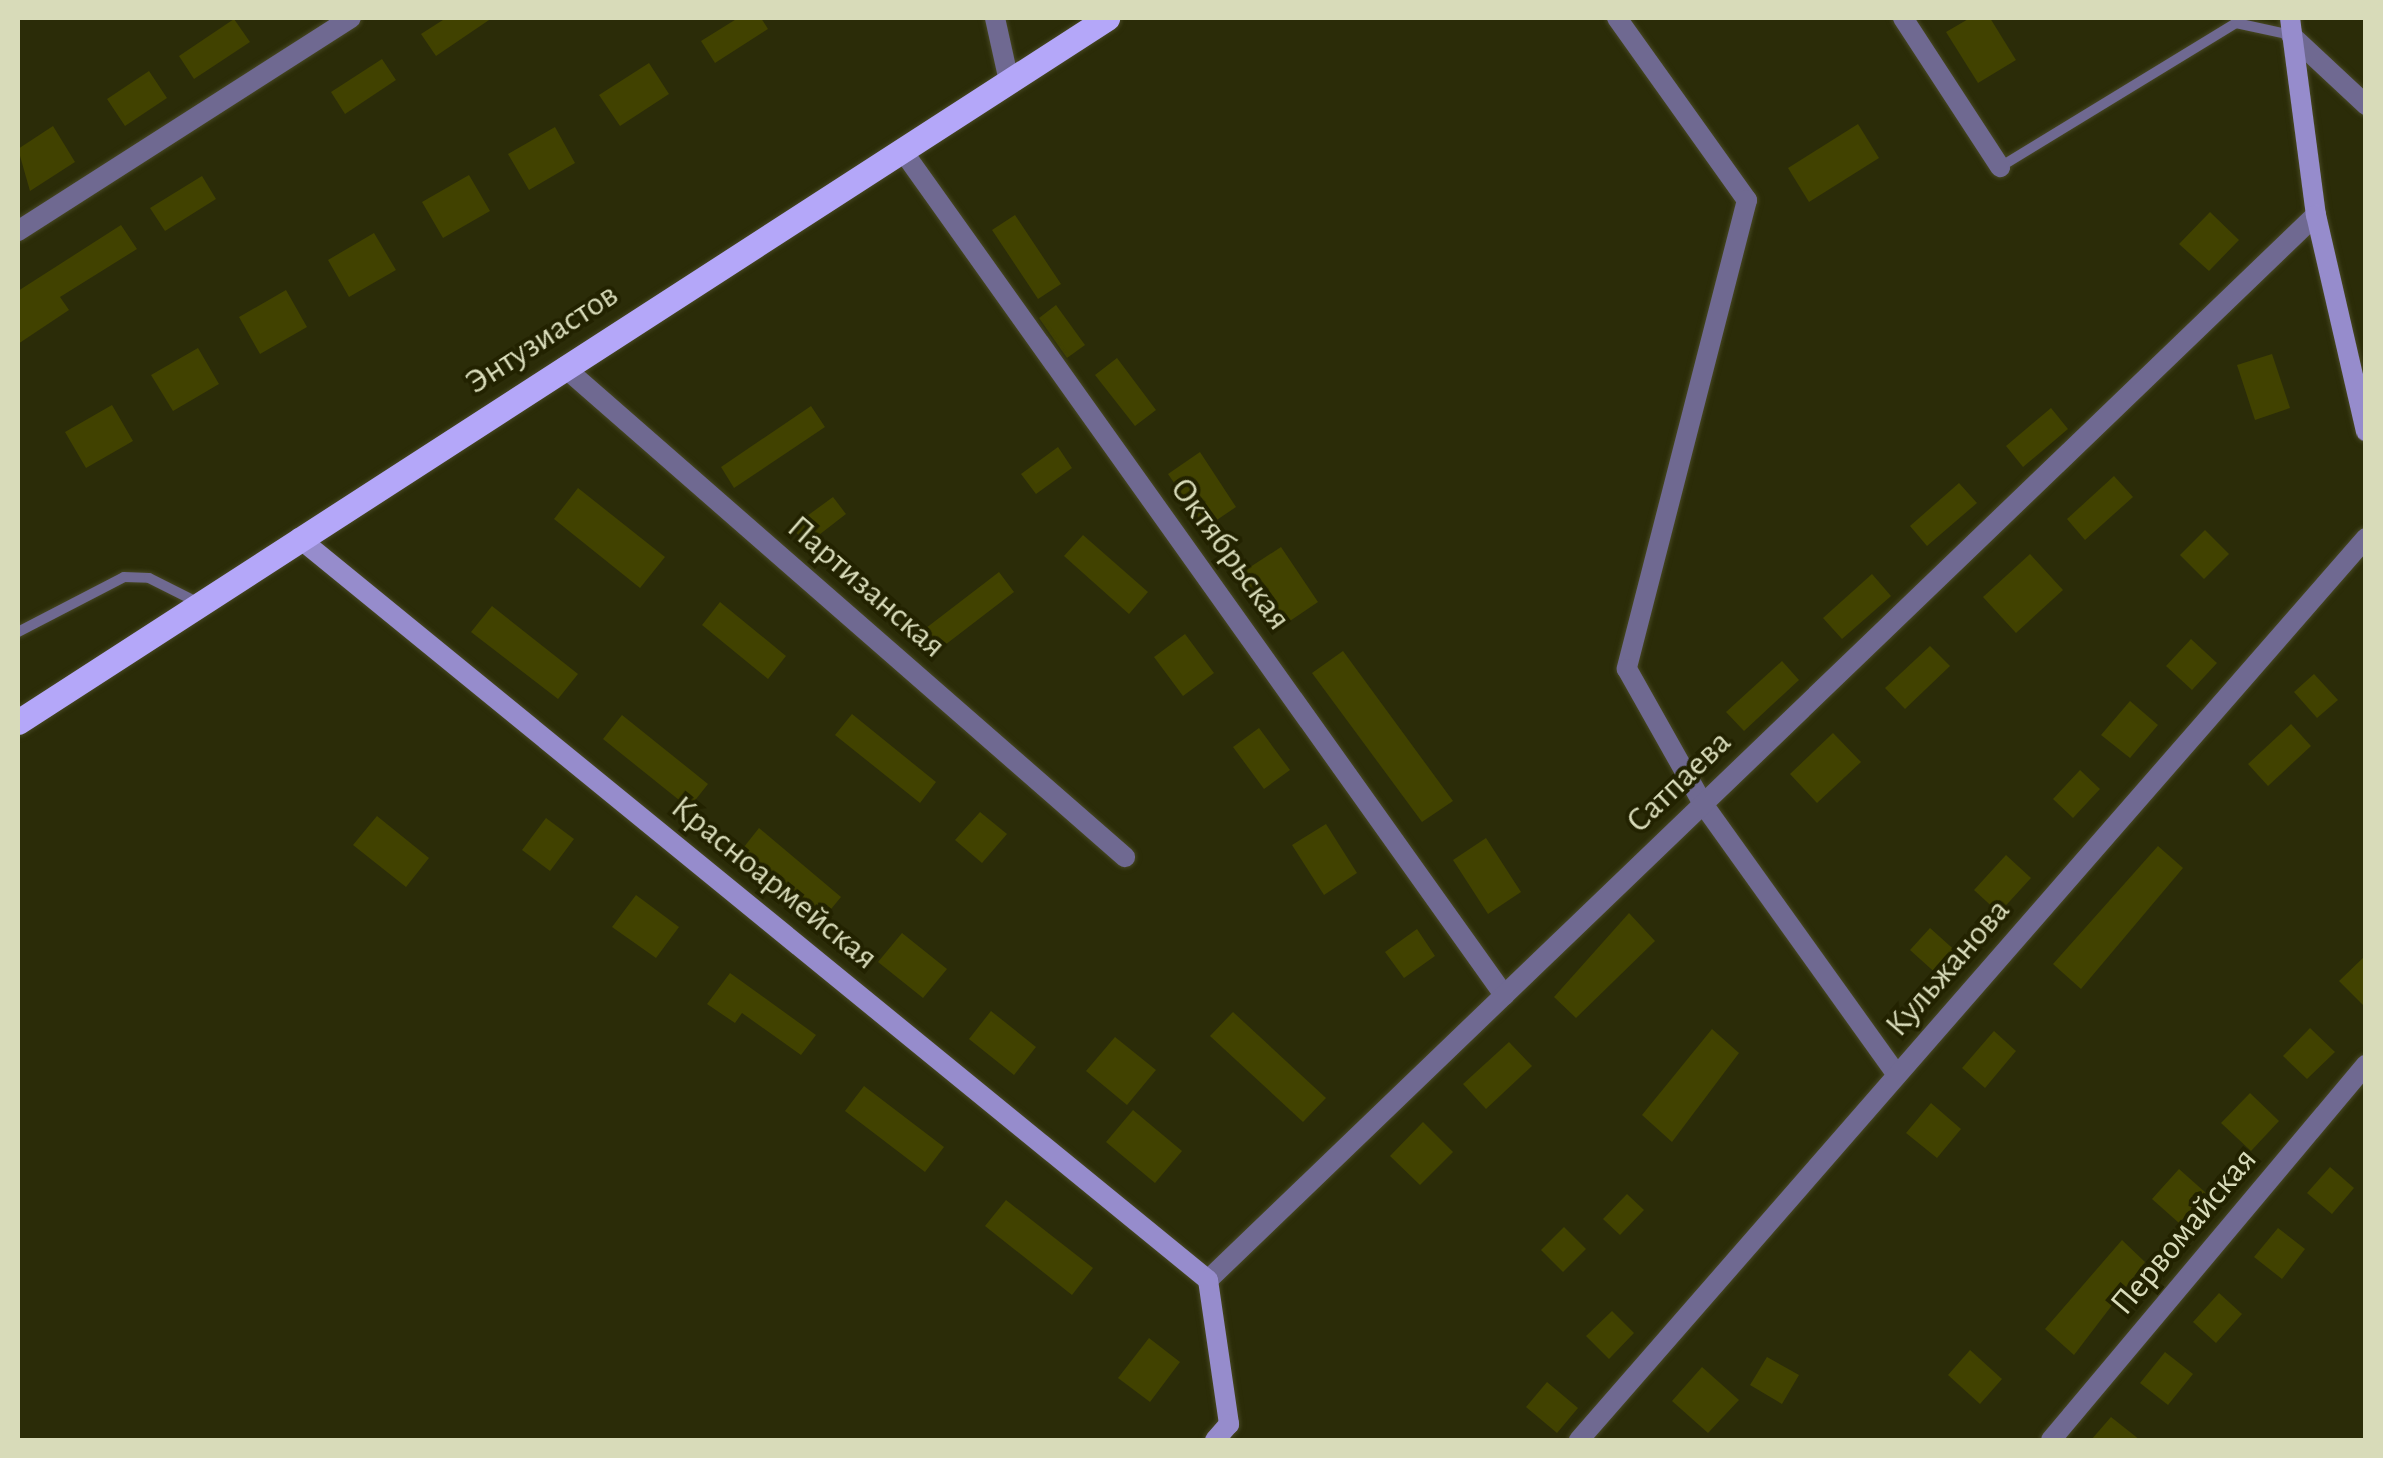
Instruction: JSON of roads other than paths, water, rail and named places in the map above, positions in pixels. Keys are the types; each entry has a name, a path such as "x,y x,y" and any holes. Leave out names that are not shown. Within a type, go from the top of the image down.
{"main road":[{"name":"Энтузиастов","path":"18,722 1106,18"}],"street":[{"path":"18,231 351,18"},
{"path":"994,18 1009,81"},
{"path":"1617,18 1747,200 1627,669 1703,804 1897,1075"},
{"path":"1903,18 2000,167"},
{"path":"2291,26 2366,105"},
{"path":"2291,26 2316,215 2366,431"},
{"name":"Октябрьская","path":"902,150 1504,995"},
{"name":"Сатпаева","path":"1208,1280 2316,215"},
{"name":"Партизанская","path":"564,367 1125,857"},
{"name":"Красноармейская","path":"299,538 1208,1280"},
{"name":"Кульжанова","path":"1579,1440 2366,538"},
{"name":"Первомайская","path":"2052,1440 2366,1065"},
{"path":"1208,1280 1229,1424 1215,1440"}],"lane":[{"path":"2000,167 2236,23 2291,26"},
{"path":"18,632 124,577 150,578 200,603"}]}
